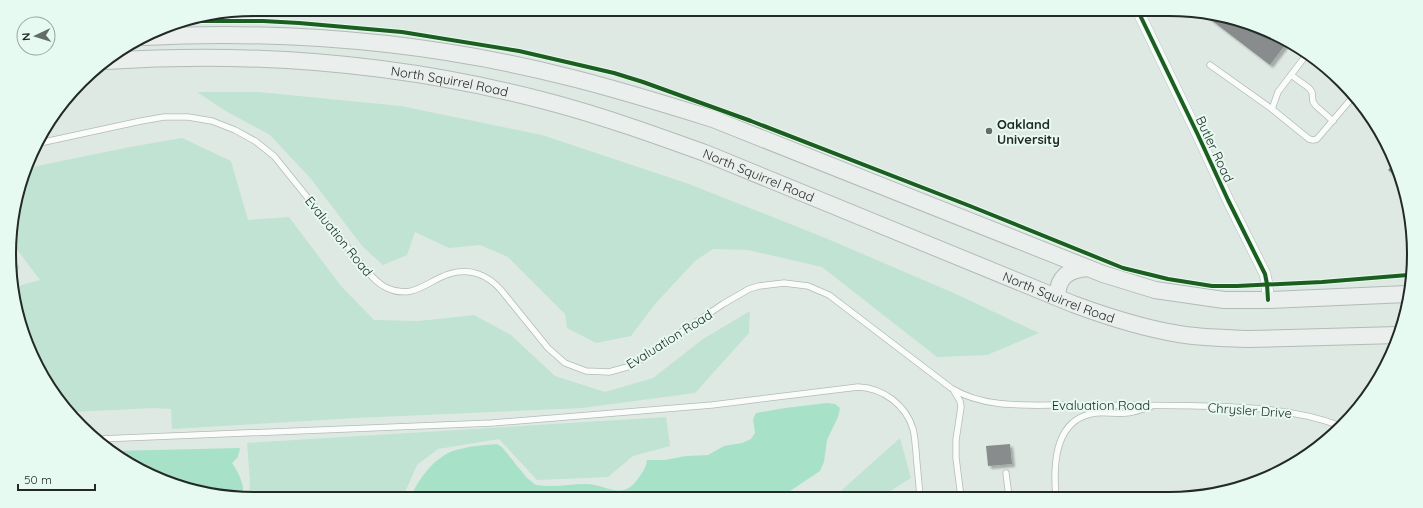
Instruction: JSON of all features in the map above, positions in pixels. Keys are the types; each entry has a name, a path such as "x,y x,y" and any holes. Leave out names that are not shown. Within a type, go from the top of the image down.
{"main road":[{"name":"North Squirrel Road","path":"158,37 230,35 344,41 462,55 567,76 657,101 713,119 1088,268 1136,285 1173,294 1224,300 1268,300 1403,294"},
{"name":"North Squirrel Road","path":"115,61 204,58 326,63 403,72 451,80 554,103 652,134 705,153 1088,310 1123,322 1180,334 1249,339 1393,335"},
{"path":"1057,297 1058,287 1063,277 1073,271 1088,268"}],"street":[{"name":"Butler Road","path":"1140,16 1265,274 1268,300"}],"lane":[{"path":"1272,109 1278,92 1304,58"},
{"path":"1210,65 1272,109 1309,139 1313,140 1317,139 1350,100"},
{"path":"1291,75 1309,88 1312,92 1313,102 1333,121"},
{"name":"Evaluation Road","path":"45,142 164,117 188,117 212,121 235,130 255,141 274,156 377,282 387,288 397,291 410,291 419,289 450,274 463,271 474,272 486,277 495,283 548,348 565,363 586,371 608,372 631,366 734,296 759,286 784,283 808,286 829,295 957,394 961,407 956,440 956,458 960,492"},
{"path":"104,439 492,423 712,405 858,387 882,393 897,403 907,416 914,430 919,492"},
{"name":"Evaluation Road","path":"951,388 972,398 994,403 1158,405"},
{"name":"Evaluation Road","path":"1056,492 1055,456 1062,437 1073,423 1087,415 1096,413 1128,413 1158,405"},
{"name":"Chrysler Drive","path":"1158,405 1275,410 1322,419 1335,424"},
{"path":"1006,473 1008,492"}],"shaded area":[{"path":"197,92 258,92 401,106 542,135 689,184 823,237 956,294 1039,333 987,355 937,357 822,267 748,250 713,249 695,261 655,304 631,336 596,343 567,328 565,314 508,257 480,245 449,248 415,232 407,255 383,265 363,247 311,179 270,135 224,110"},
{"path":"182,138 231,161 248,220 289,217 341,286 374,320 419,321 474,315 511,335 555,376 605,392 653,378 703,339 750,311 749,333 695,393 582,408 356,418 172,429 171,409 153,408 76,412 65,399 48,373 34,345 24,316 18,286 40,280 16,249 18,223 24,192 33,167"},
{"path":"17,263 19,266 17,274"},
{"path":"827,403 835,404 840,408 838,417 827,440 824,462 820,471 788,492 413,492 428,469 441,457 448,453 477,446 497,444 502,447 527,478 536,485 555,486 586,484 613,490 626,489 637,480 645,468 647,460 665,460 686,456 708,455 724,446 742,443 751,439 755,433 753,419 756,413"},
{"path":"666,417 670,446 633,456 608,477 537,480 499,439 438,449 417,465 405,492 254,492 249,492 247,443"},
{"path":"900,438 911,478 889,492 840,492"},
{"path":"240,448 238,457 232,463 241,479 243,491 223,490 192,484 163,474 120,451"}],"building":[{"path":"1212,20 1246,29 1284,46 1270,65"},
{"path":"1390,167 1393,174 1388,170"},
{"path":"1010,444 1012,464 988,466 986,446"}],"cycle path":[{"path":"1140,16 1265,274 1268,300"},
{"path":"208,21 263,21 299,23 402,32 519,51 614,73 751,121 970,206 1123,268 1168,279 1212,286 1237,286 1322,282 1406,275"}],"place":[{"name":"Oakland University","path":"989,131"}]}
